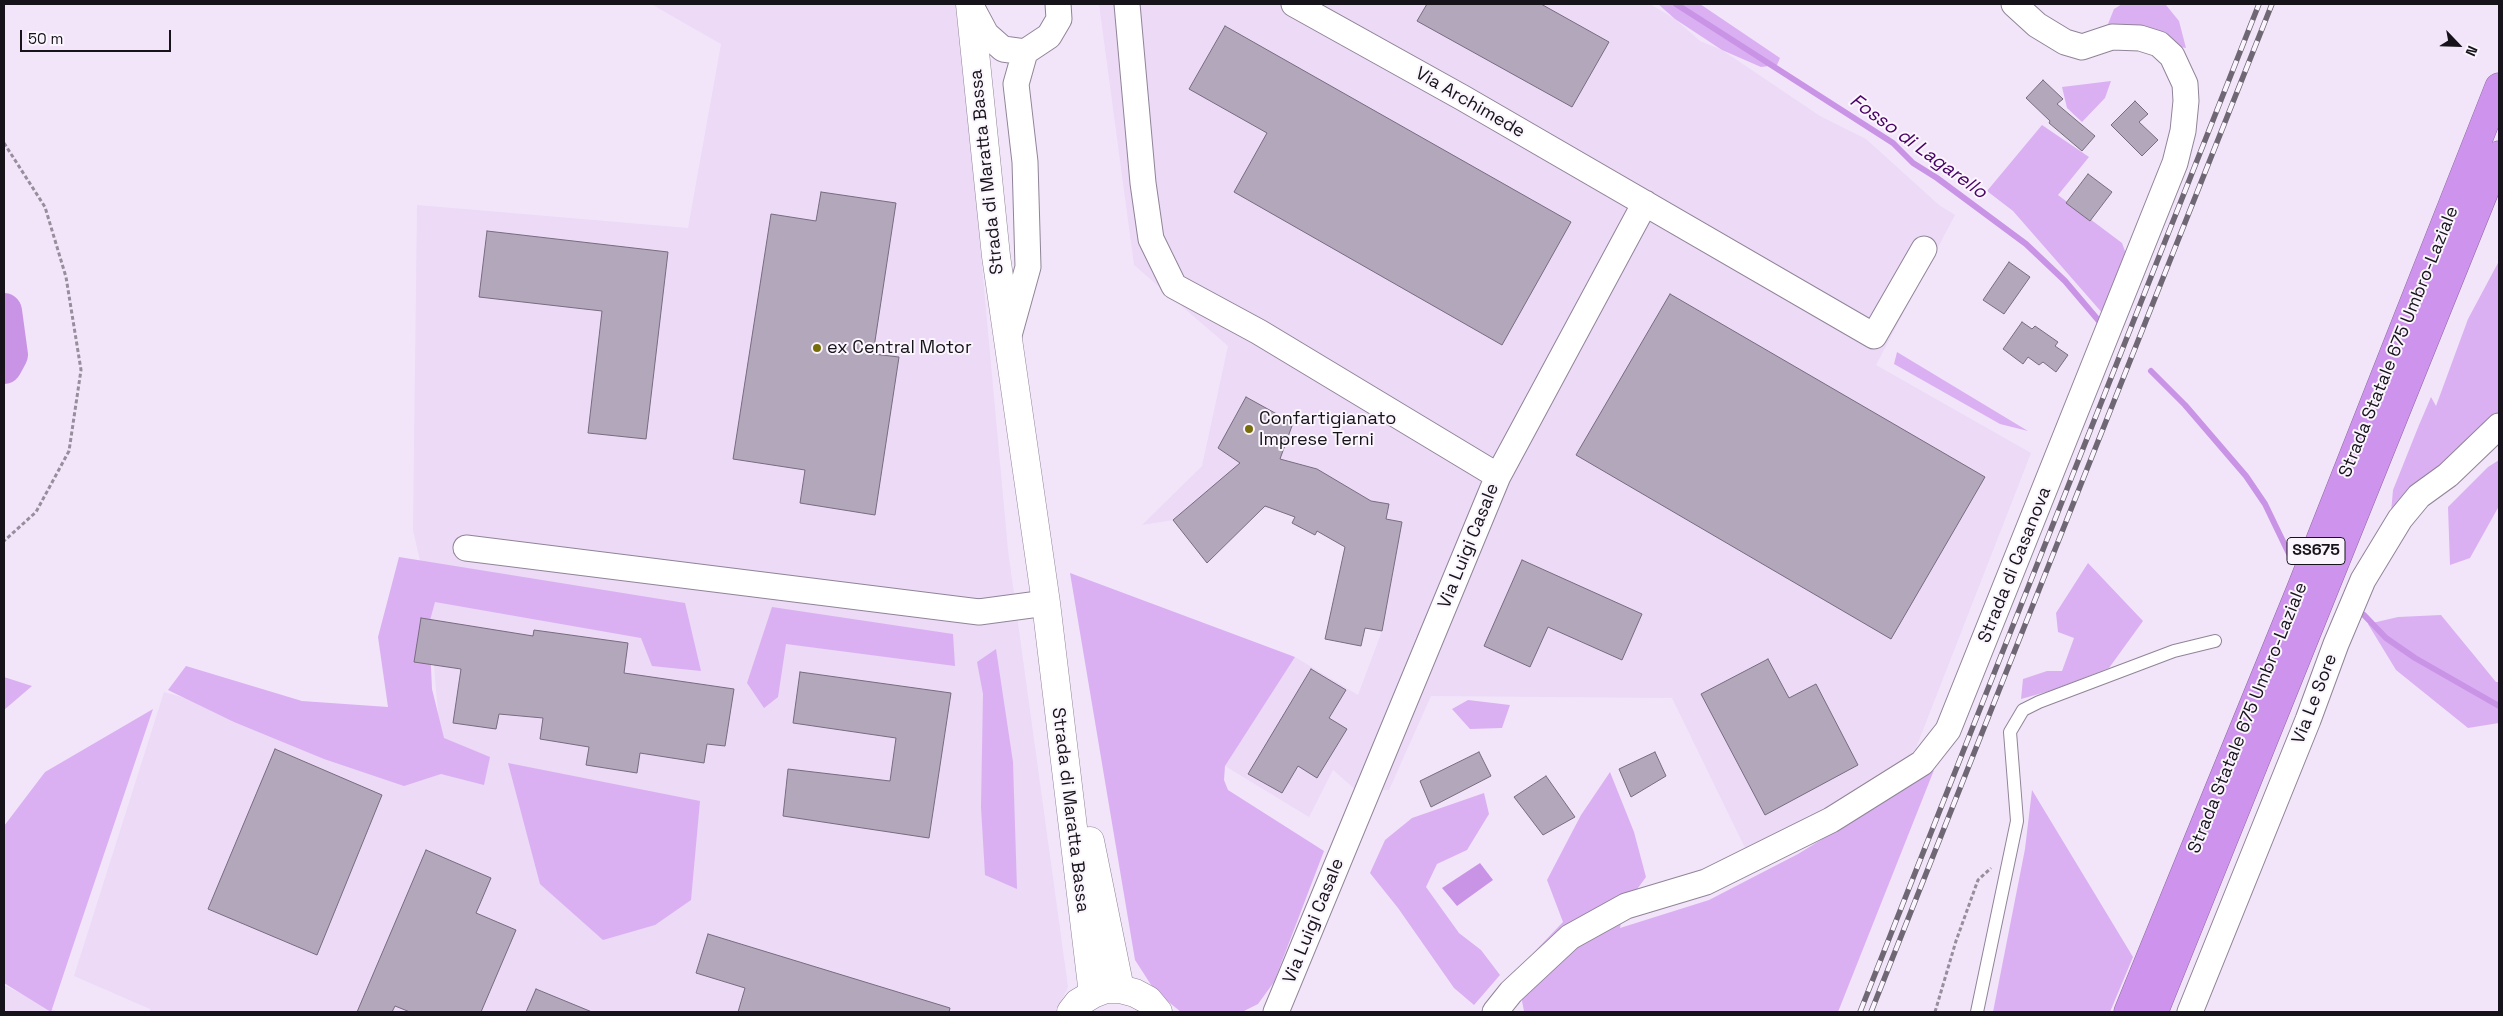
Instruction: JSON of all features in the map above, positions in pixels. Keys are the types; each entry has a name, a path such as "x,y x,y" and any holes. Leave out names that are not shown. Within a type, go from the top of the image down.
{"highway":[{"name":"Strada Statale 675 Umbro-Laziale","path":"2128,1012 2300,591 2499,87"},
{"name":"Strada Statale 675 Umbro-Laziale","path":"2154,1012 2499,155"}],"main road":[{"name":"Strada di Maratta Bassa","path":"970,4 995,246 1047,615 1092,994"},
{"name":"Strada di Maratta Bassa","path":"1047,615 1120,989"},
{"path":"1071,1012 1078,1003 1092,994 1120,989 1135,993 1148,1000 1159,1012"}],"street":[{"name":"Strada di Maratta Bassa","path":"970,4 986,34 1003,49 1025,52 1016,84 1025,162 1028,267 1008,341"},
{"path":"1025,52 1049,36 1059,18 1058,4"},
{"name":"Via Luigi Casale","path":"1127,4 1143,183 1151,239 1174,286 1260,332 1498,476 1276,1012"},
{"name":"Via Archimede","path":"1294,4 1645,203 1874,336 1924,249"},
{"name":"Strada di Casanova","path":"1495,1012 1511,992 1570,937 1626,906 1706,882 1831,820 1922,764 1948,730 2175,163 2185,111 2185,84 2172,56 2159,44 2140,38 2112,37 2082,47 2065,42 2037,25 2014,4"},
{"path":"1498,476 1645,203"},
{"name":"Via Le Sore","path":"2190,1012 2363,580 2400,519 2414,502 2448,475 2499,426"},
{"path":"466,548 980,612 1047,615"}],"lane":[{"path":"1977,1012 2017,821 2010,732 2023,710 2039,702 2174,651 2215,641"}],"path":[{"path":"4,142 45,207 66,277 81,370 70,451 36,512 4,541"},
{"path":"1935,1012 1956,941 1978,880 1992,866 2008,863"}],"shaded area":[{"path":"651,4 958,4 1008,550 1068,987 1056,1012 150,1012 150,1009 74,976 164,692 443,771 428,596 413,530 417,205 688,228 721,44"},
{"path":"1099,4 1650,4 1675,19 1700,41 1722,50 1820,116 1866,139 1939,205 1955,215 1876,365 2031,453 1916,748 1904,763 1795,830 1748,854 1672,698 1431,696 1389,790 1357,791 1333,770 1309,817 1225,766 1295,657 1358,695 1382,631 1402,522 1386,519 1388,504 1371,501 1344,485 1315,477 1318,469 1285,460 1269,498 1269,508 1260,511 1207,563 1173,520 1142,525 1202,466 1228,346 1134,265"},
{"path":"1658,4 1700,4 1780,58 1777,65 1761,67 1722,50 1675,19"},
{"path":"2122,4 2166,5 2179,21 2186,48 2153,42 2106,29 2114,9"},
{"path":"2111,81 2105,98 2082,122 2067,108 2062,87"},
{"path":"2042,125 2089,157 2058,195 2122,243 2129,262 2104,315 2013,211 1987,191"},
{"path":"2499,261 2499,416 2391,512 2393,490 2431,397 2436,406 2468,319"},
{"path":"1897,352 2028,431 2000,424 1894,364"},
{"path":"2499,460 2499,506 2470,558 2450,565 2448,507 2488,467"},
{"path":"399,557 685,603 701,671 652,666 641,638 435,602 429,624 432,689 444,738 490,757 484,785 441,774 404,786 324,759 234,722 168,690 186,666 302,701 388,707 378,637"},
{"path":"2088,563 2143,621 2109,668 2053,690 2021,699 2023,679 2047,671 2062,671 2074,638 2058,632 2056,613"},
{"path":"1070,573 1295,657 1225,766 1224,780 1228,790 1324,851 1274,982 1258,1004 1242,1012 1181,1012 1155,991 1135,960"},
{"path":"772,607 953,634 955,666 786,644 778,697 764,708 747,683"},
{"path":"2441,615 2496,682 2499,682 2499,723 2468,728 2396,670 2368,624 2398,617"},
{"path":"996,649 1013,762 1017,889 985,875 981,807 983,694 977,662"},
{"path":"4,677 32,686 4,710"},
{"path":"1468,700 1510,705 1502,728 1470,729 1452,709"},
{"path":"153,709 51,1012 4,983 4,826 45,772"},
{"path":"508,763 700,801 691,900 655,925 603,940 540,884"},
{"path":"1934,770 1838,1012 1524,1011 1516,971 1563,922 1547,880 1581,815 1610,772 1634,832 1646,877 1624,907 1620,928 1709,900 1798,854"},
{"path":"2032,790 2133,957 2110,1012 1993,1012 2025,849"},
{"path":"1484,793 1489,814 1467,850 1437,864 1426,887 1459,933 1481,950 1500,975 1474,1005 1454,988 1398,908 1370,873 1385,840 1412,818"},
{"path":"1480,863 1493,880 1457,906 1442,888"},
{"path":"4,985 58,1012 4,1012"}],"building":[{"path":"1427,4 1541,4 1609,42 1572,107 1417,21"},
{"path":"1225,26 1571,222 1502,345 1234,192 1267,133 1189,89"},
{"path":"2043,80 2063,99 2057,104 2095,136 2082,151 2049,123 2050,121 2026,98"},
{"path":"2135,101 2148,114 2139,122 2158,140 2142,156 2111,125"},
{"path":"2088,174 2112,192 2090,221 2066,203"},
{"path":"821,192 896,203 873,354 899,357 875,515 800,503 805,470 733,459 771,214 816,221"},
{"path":"487,231 668,252 646,439 588,433 602,311 479,297"},
{"path":"2009,262 2030,277 2004,314 1983,300"},
{"path":"1670,294 1985,477 1891,639 1576,455"},
{"path":"2022,322 2032,329 2035,326 2058,342 2055,346 2068,355 2056,372 2043,362 2039,365 2028,357 2023,364 2003,349"},
{"path":"1246,397 1293,423 1280,459 1317,469 1371,501 1389,504 1386,519 1402,522 1382,631 1365,628 1361,646 1325,639 1345,547 1317,531 1315,535 1292,523 1295,517 1265,506 1207,563 1173,520 1240,463 1218,448"},
{"path":"1522,560 1642,614 1622,660 1548,627 1530,667 1484,646"},
{"path":"421,618 533,636 534,630 628,643 624,673 734,689 725,746 707,744 704,763 640,753 637,773 586,765 589,747 540,739 543,718 499,714 496,729 453,723 461,669 414,662"},
{"path":"1768,659 1789,698 1816,684 1858,765 1765,815 1701,694"},
{"path":"1311,669 1346,690 1329,718 1347,729 1317,778 1298,766 1282,793 1248,774"},
{"path":"800,672 951,693 929,838 783,816 788,769 890,781 896,738 793,723"},
{"path":"275,749 382,795 317,955 208,909"},
{"path":"1479,752 1491,776 1431,807 1420,781"},
{"path":"1655,752 1666,776 1631,797 1619,769"},
{"path":"1546,776 1575,817 1543,835 1514,797"},
{"path":"426,850 491,878 476,913 516,930 481,1012 410,1012 395,1006 392,1012 357,1012"},
{"path":"708,934 950,1008 949,1012 738,1012 745,988 696,973"},
{"path":"536,989 592,1012 526,1012"}],"waterway":[{"name":"Fosso di Lagarello","path":"1676,4 1893,143 1913,163 1937,178 2026,244 2065,281 2099,321"},
{"path":"4,311 10,355 4,366"},
{"name":"Fosso di Lagarello","path":"2151,371 2185,405 2246,476 2265,504 2293,562"},
{"name":"Fosso di Lagarello","path":"2364,615 2386,638 2415,658 2499,706"}],"railway":[{"path":"1860,1012 2259,4"},
{"path":"1871,1012 2272,4"}],"place":[{"name":"ex Central Motor","path":"817,348"},
{"name":"Confartigianato Imprese Terni","path":"1249,429"}]}
